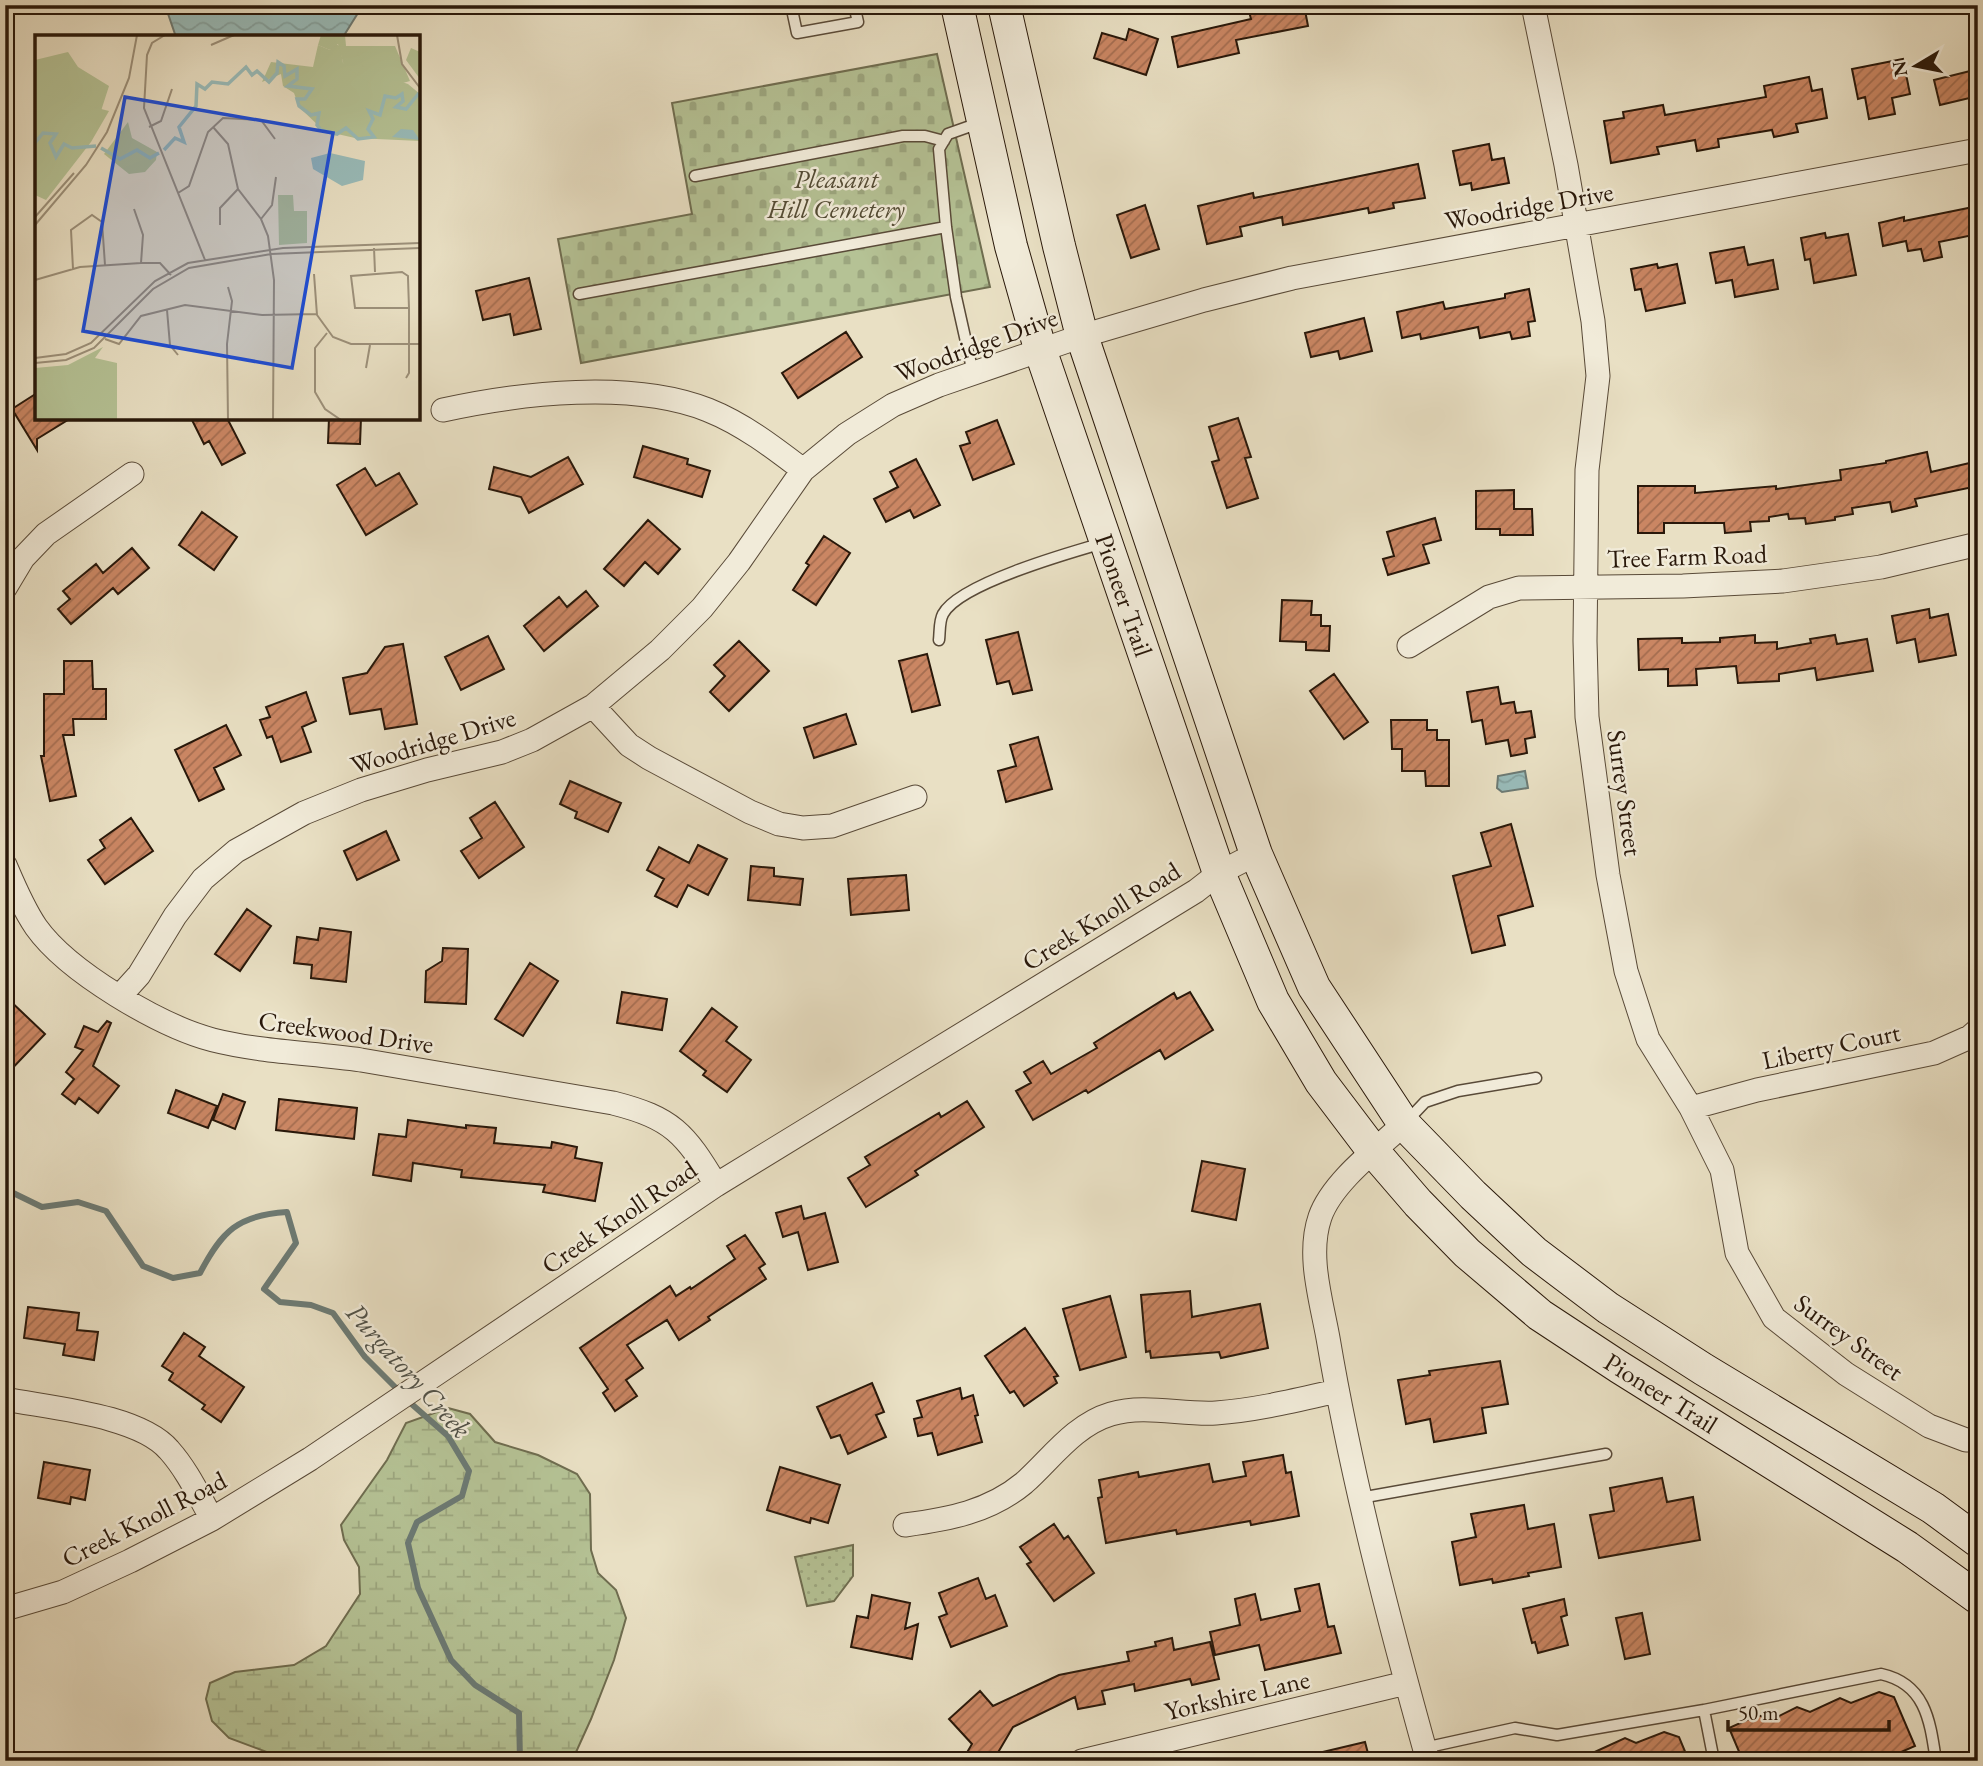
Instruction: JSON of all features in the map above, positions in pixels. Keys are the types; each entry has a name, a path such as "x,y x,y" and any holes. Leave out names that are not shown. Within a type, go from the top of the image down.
{"main road":[{"name":"Pioneer Trail","path":"957,5 1011,246 1041,352 1219,873 1273,1001 1321,1082 1374,1152 1418,1203 1467,1253 1540,1315 1907,1547 1978,1598"},
{"name":"Pioneer Trail","path":"1004,5 1082,336 1256,854 1314,987 1404,1124 1473,1195 1534,1252 1608,1308 1703,1369 1933,1508 1978,1541"}],"street":[{"name":"Surrey Street","path":"1533,5 1593,321 1598,376 1587,470 1587,717 1608,875 1626,971 1648,1039 1691,1108 1722,1170 1737,1253 1774,1318 1846,1374 1929,1426 1966,1440 1978,1440"},
{"name":"Woodridge Drive","path":"120,996 139,975 175,916 203,879 236,851 304,813 361,790 502,752 532,740 593,706 660,650 702,608 739,562 803,470 847,434 893,405 973,373 1082,336 1292,278 1978,150"},
{"path":"443,410 486,400 548,395 637,394 672,399 708,410 739,425 803,470"},
{"path":"5,588 23,558 46,534 131,474"},
{"name":"Tree Farm Road","path":"1409,646 1462,611 1489,597 1519,588 1683,586 1783,581 1881,567 1978,544"},
{"path":"593,706 629,745 649,758 750,812 779,824 803,828 832,826 915,797"},
{"name":"Creek Knoll Road","path":"5,1609 63,1592 130,1562 212,1519 310,1459 716,1185 1196,891 1219,873 1256,854"},
{"name":"Creekwood Drive","path":"5,865 36,928 64,956 92,979 172,1026 212,1040 247,1047 398,1066 640,1110 660,1118 681,1135 716,1185"},
{"name":"Liberty Court","path":"1691,1108 1758,1090 1934,1053 1970,1037 1978,1030"},
{"path":"1404,1124 1333,1194 1320,1215 1314,1239 1316,1267 1337,1391 1360,1498 1426,1754"},
{"path":"905,1525 951,1519 1002,1499 1024,1483 1056,1449 1080,1429 1108,1415 1135,1409 1187,1414 1217,1413 1251,1409 1337,1391"},
{"path":"5,1399 117,1421 144,1430 168,1448 184,1469 212,1519"},
{"name":"Yorkshire Lane","path":"1082,1761 1406,1683"}],"lane":[{"path":"791,5 797,33 858,22 854,5"},
{"path":"973,373 946,227 939,149 948,134 983,121"},
{"path":"695,176 903,136 925,136 944,141"},
{"path":"579,294 946,227"},
{"path":"939,640 941,616 954,600 994,580 1106,542"},
{"path":"1404,1124 1425,1102 1436,1098 1458,1091 1536,1078"},
{"path":"1360,1498 1606,1454"},
{"path":"1426,1754 1515,1728 1557,1735 1704,1710 1881,1674 1895,1677 1910,1685 1920,1698 1932,1732 1936,1761"},
{"path":"1704,1710 1714,1761"}],"green space":[{"name":"Pleasant Hill Cemetery","path":"937,54 990,287 581,363 558,239 692,214 672,103"},
{"path":"448,1408 470,1414 495,1442 538,1455 577,1474 590,1494 591,1550 598,1573 616,1590 626,1618 614,1660 572,1761 291,1761 229,1738 212,1721 206,1699 210,1683 235,1672 294,1665 326,1646 360,1594 359,1567 344,1540 341,1525 387,1460 406,1423"},
{"path":"853,1545 853,1576 834,1601 807,1606 795,1557"}],"water":[{"path":"165,5 363,5 344,35 175,35"},
{"path":"1525,771 1528,788 1502,792 1497,788 1498,776"}],"building":[{"path":"1280,5 1304,5 1308,26 1236,40 1239,53 1178,67 1172,37 1251,19 1249,11"},
{"path":"1129,29 1158,39 1146,75 1094,58 1102,33 1126,40"},
{"path":"1903,59 1910,94 1892,98 1895,114 1869,119 1865,97 1858,99 1852,69"},
{"path":"1978,69 1978,96 1940,105 1934,80"},
{"path":"1809,77 1812,91 1822,89 1827,118 1796,124 1798,132 1774,137 1772,130 1718,139 1719,147 1697,151 1695,140 1657,147 1659,154 1611,163 1604,121 1624,118 1623,112 1663,105 1665,115 1766,97 1764,86"},
{"path":"1489,144 1492,160 1504,158 1509,183 1472,190 1471,183 1460,185 1453,151"},
{"path":"1418,164 1425,198 1393,203 1394,208 1369,213 1368,208 1283,225 1282,217 1240,227 1242,236 1207,244 1198,206 1253,193 1254,198"},
{"path":"1145,205 1159,249 1131,258 1117,215"},
{"path":"1978,206 1978,234 1939,242 1942,257 1924,261 1921,249 1908,251 1906,241 1883,246 1879,223 1904,217 1904,221"},
{"path":"1825,233 1826,238 1848,234 1856,275 1814,283 1810,259 1805,260 1801,238"},
{"path":"1744,247 1748,265 1773,260 1778,289 1735,297 1732,280 1716,283 1710,253"},
{"path":"1657,264 1658,268 1677,264 1685,303 1646,311 1641,289 1635,290 1631,269"},
{"path":"529,278 541,329 514,335 510,314 483,320 476,291"},
{"path":"1529,289 1535,321 1528,322 1530,336 1512,339 1510,332 1480,338 1478,327 1421,339 1420,334 1402,338 1397,312 1443,302 1445,309 1505,298 1505,294"},
{"path":"1364,318 1372,351 1340,359 1338,351 1311,357 1305,333"},
{"path":"846,332 862,357 798,398 782,373"},
{"path":"35,394 35,420 68,420 37,439 37,450 12,409"},
{"path":"1238,418 1251,457 1245,458 1258,498 1227,508 1212,462 1219,460 1209,427"},
{"path":"192,420 228,420 245,453 222,465 209,441 204,444"},
{"path":"329,420 361,420 360,444 328,443"},
{"path":"997,420 1014,464 973,480 960,446 970,443 966,432"},
{"path":"643,446 688,459 687,464 710,471 702,497 634,477"},
{"path":"1927,452 1931,472 1978,461 1978,486 1915,499 1917,506 1892,512 1890,502 1852,508 1853,514 1835,517 1835,520 1806,524 1805,518 1789,519 1788,514 1769,517 1769,521 1750,522 1751,531 1725,533 1724,523 1664,523 1664,533 1638,533 1638,486 1695,486 1695,493 1776,486 1776,489 1841,480 1840,470 1886,463"},
{"path":"568,457 583,484 529,513 521,497 489,489 494,467 531,477"},
{"path":"916,459 940,505 914,518 910,510 886,522 874,499 898,487 890,472"},
{"path":"365,468 376,486 399,473 417,504 366,535 337,485"},
{"path":"1514,490 1514,509 1532,509 1533,535 1500,535 1500,529 1476,529 1476,491"},
{"path":"202,512 237,537 214,570 179,545"},
{"path":"1435,518 1441,540 1423,545 1429,563 1388,575 1383,559 1394,556 1387,532"},
{"path":"648,520 680,549 658,574 645,562 624,586 604,569"},
{"path":"824,536 850,553 816,605 793,590 809,565 806,563"},
{"path":"132,548 149,568 118,594 113,588 71,624 58,609 70,599 63,591 96,564 103,573"},
{"path":"586,591 598,606 544,651 524,626 559,597 567,607"},
{"path":"1282,600 1312,601 1311,615 1321,615 1321,626 1330,626 1329,651 1306,650 1306,642 1280,641"},
{"path":"1929,609 1930,618 1948,614 1956,655 1919,662 1915,639 1897,643 1892,616"},
{"path":"1018,632 1032,690 1013,694 1009,681 997,684 986,640"},
{"path":"1755,635 1755,643 1777,642 1777,649 1811,643 1810,639 1835,635 1837,644 1867,639 1873,671 1817,680 1815,668 1779,674 1779,681 1738,683 1736,666 1696,669 1697,685 1668,686 1668,669 1639,670 1638,639 1682,638 1682,643 1720,642 1720,638"},
{"path":"488,636 504,669 461,690 445,657"},
{"path":"739,641 769,671 729,711 710,692 725,676 714,665"},
{"path":"403,644 417,724 385,729 381,709 350,714 343,678 367,673 385,647"},
{"path":"927,654 940,705 912,712 899,661"},
{"path":"64,661 92,661 93,689 106,689 106,719 73,719 74,735 63,735 76,796 50,801 41,756 44,756 44,694 64,694"},
{"path":"1334,674 1368,722 1344,739 1310,691"},
{"path":"1498,687 1501,704 1514,702 1516,713 1531,711 1535,737 1525,739 1527,753 1511,756 1508,740 1486,744 1482,720 1472,722 1467,692"},
{"path":"306,692 316,721 302,727 311,752 281,762 272,736 267,738 260,720 270,717 266,707"},
{"path":"846,714 856,744 814,758 804,728"},
{"path":"1391,720 1427,720 1427,730 1437,730 1437,740 1449,740 1449,786 1426,786 1425,771 1402,771 1402,749 1392,749"},
{"path":"226,725 241,755 214,768 224,789 199,801 175,750"},
{"path":"1038,737 1052,789 1006,802 998,771 1016,766 1010,745"},
{"path":"570,781 621,803 608,832 575,818 577,812 560,804"},
{"path":"495,802 524,847 479,878 461,851 482,838 470,818"},
{"path":"131,818 153,851 105,884 88,860 105,848 100,840"},
{"path":"1511,824 1533,906 1498,916 1505,945 1472,953 1453,876 1491,866 1481,833"},
{"path":"386,831 399,860 357,880 344,851"},
{"path":"698,845 727,859 708,895 688,885 677,907 655,896 664,879 647,870 659,847 689,863"},
{"path":"751,866 774,868 774,876 803,879 800,905 748,900"},
{"path":"906,875 909,910 851,915 848,879"},
{"path":"247,909 271,926 240,971 215,954"},
{"path":"320,928 351,932 346,982 311,978 312,965 294,963 297,937 318,940"},
{"path":"443,948 468,949 466,1004 425,1002 426,971 442,961"},
{"path":"530,963 558,981 523,1036 495,1019"},
{"path":"622,992 667,999 662,1030 617,1023"},
{"path":"1190,992 1213,1030 1165,1059 1160,1050 1088,1093 1086,1090 1033,1120 1016,1091 1031,1083 1024,1072 1043,1061 1051,1074 1097,1048 1094,1043 1174,993 1177,999"},
{"path":"5,996 45,1034 5,1076"},
{"path":"712,1008 737,1027 726,1041 751,1060 727,1092 703,1075 706,1071 680,1051"},
{"path":"107,1021 111,1023 93,1066 119,1086 98,1113 79,1098 75,1104 62,1094 74,1079 66,1072 83,1050 75,1047 84,1026 98,1032"},
{"path":"176,1090 217,1106 208,1128 168,1113"},
{"path":"223,1094 245,1102 235,1129 213,1120"},
{"path":"279,1099 357,1108 354,1139 276,1130"},
{"path":"967,1101 984,1127 915,1171 918,1175 866,1207 848,1178 870,1165 865,1157 939,1113 941,1117"},
{"path":"408,1120 466,1128 466,1125 496,1128 494,1143 551,1148 552,1142 577,1147 575,1158 602,1163 595,1201 543,1192 545,1185 461,1177 462,1170 413,1163 411,1181 373,1175 379,1134 406,1137"},
{"path":"1202,1161 1245,1169 1236,1220 1192,1211"},
{"path":"801,1206 804,1219 825,1213 838,1262 808,1270 798,1232 783,1237 776,1213"},
{"path":"745,1235 765,1264 759,1268 766,1279 708,1317 710,1320 679,1340 667,1320 627,1345 643,1368 626,1380 637,1396 615,1411 603,1393 608,1389 580,1348 670,1286 676,1296 735,1259 727,1246"},
{"path":"1190,1291 1192,1317 1260,1304 1268,1348 1221,1358 1219,1352 1151,1358 1150,1351 1146,1352 1141,1295"},
{"path":"1110,1296 1126,1357 1080,1370 1063,1309"},
{"path":"28,1307 79,1313 77,1330 98,1332 94,1360 63,1355 65,1344 24,1338"},
{"path":"1025,1328 1058,1376 1054,1377 1057,1383 1024,1406 1014,1391 1010,1393 985,1356"},
{"path":"184,1333 205,1347 199,1356 244,1387 221,1422 202,1409 205,1405 169,1380 173,1373 162,1366"},
{"path":"1500,1361 1508,1404 1482,1408 1486,1433 1434,1442 1430,1419 1406,1424 1398,1380 1430,1375 1429,1371"},
{"path":"872,1383 884,1412 876,1415 886,1437 848,1454 840,1435 831,1438 817,1407"},
{"path":"960,1388 962,1399 973,1395 982,1442 938,1455 932,1433 918,1436 914,1419 922,1417 917,1401"},
{"path":"1283,1455 1286,1473 1291,1472 1299,1516 1251,1525 1250,1521 1177,1534 1176,1530 1106,1543 1098,1498 1102,1497 1099,1480 1138,1472 1139,1477 1209,1464 1213,1482 1246,1476 1243,1462"},
{"path":"44,1462 90,1470 85,1500 71,1497 70,1504 38,1498"},
{"path":"780,1467 840,1485 828,1523 811,1518 810,1523 767,1510"},
{"path":"1662,1478 1667,1502 1693,1497 1700,1540 1599,1558 1590,1515 1614,1511 1610,1488"},
{"path":"1524,1505 1528,1529 1554,1524 1561,1567 1493,1583 1492,1579 1460,1585 1452,1542 1476,1537 1471,1514"},
{"path":"1054,1524 1064,1539 1068,1536 1094,1573 1054,1601 1027,1564 1031,1562 1020,1547"},
{"path":"978,1578 986,1599 995,1595 1007,1626 951,1647 939,1617 947,1614 939,1593"},
{"path":"1319,1584 1328,1627 1334,1626 1341,1653 1265,1670 1259,1645 1215,1655 1210,1632 1240,1625 1235,1599 1255,1594 1261,1620 1300,1611 1295,1589"},
{"path":"872,1595 910,1603 905,1629 918,1624 912,1659 851,1647 857,1616 868,1618"},
{"path":"1564,1599 1567,1615 1561,1617 1568,1645 1538,1653 1535,1642 1532,1643 1523,1609"},
{"path":"1642,1613 1650,1654 1625,1659 1616,1618"},
{"path":"1172,1638 1174,1650 1210,1642 1219,1679 1192,1685 1190,1679 1135,1691 1134,1684 1102,1691 1105,1704 1078,1709 1075,1697 1013,1727 993,1761 962,1761 972,1744 949,1719 980,1691 993,1706 1059,1675 1129,1661 1127,1652 1156,1646 1155,1642"},
{"path":"1879,1692 1894,1697 1915,1746 1890,1757 1880,1752 1857,1761 1743,1761 1729,1728 1758,1715 1771,1720 1797,1707 1810,1712 1840,1698 1851,1703"},
{"path":"1664,1732 1679,1737 1689,1761 1575,1761 1625,1738 1636,1743"},
{"path":"1365,1742 1370,1761 1314,1761 1314,1754"}],"waterway":[{"name":"Purgatory Creek","path":"5,1189 42,1207 78,1202 106,1211 143,1266 173,1278 200,1273 216,1246 233,1228 256,1217 287,1212 296,1243 264,1289 280,1302 311,1305 333,1313 365,1357 400,1392"},
{"name":"Purgatory Creek","path":"407,1400 448,1436 469,1471 462,1496 417,1522 408,1543 418,1588 451,1660 475,1685 519,1713 520,1761"}]}
